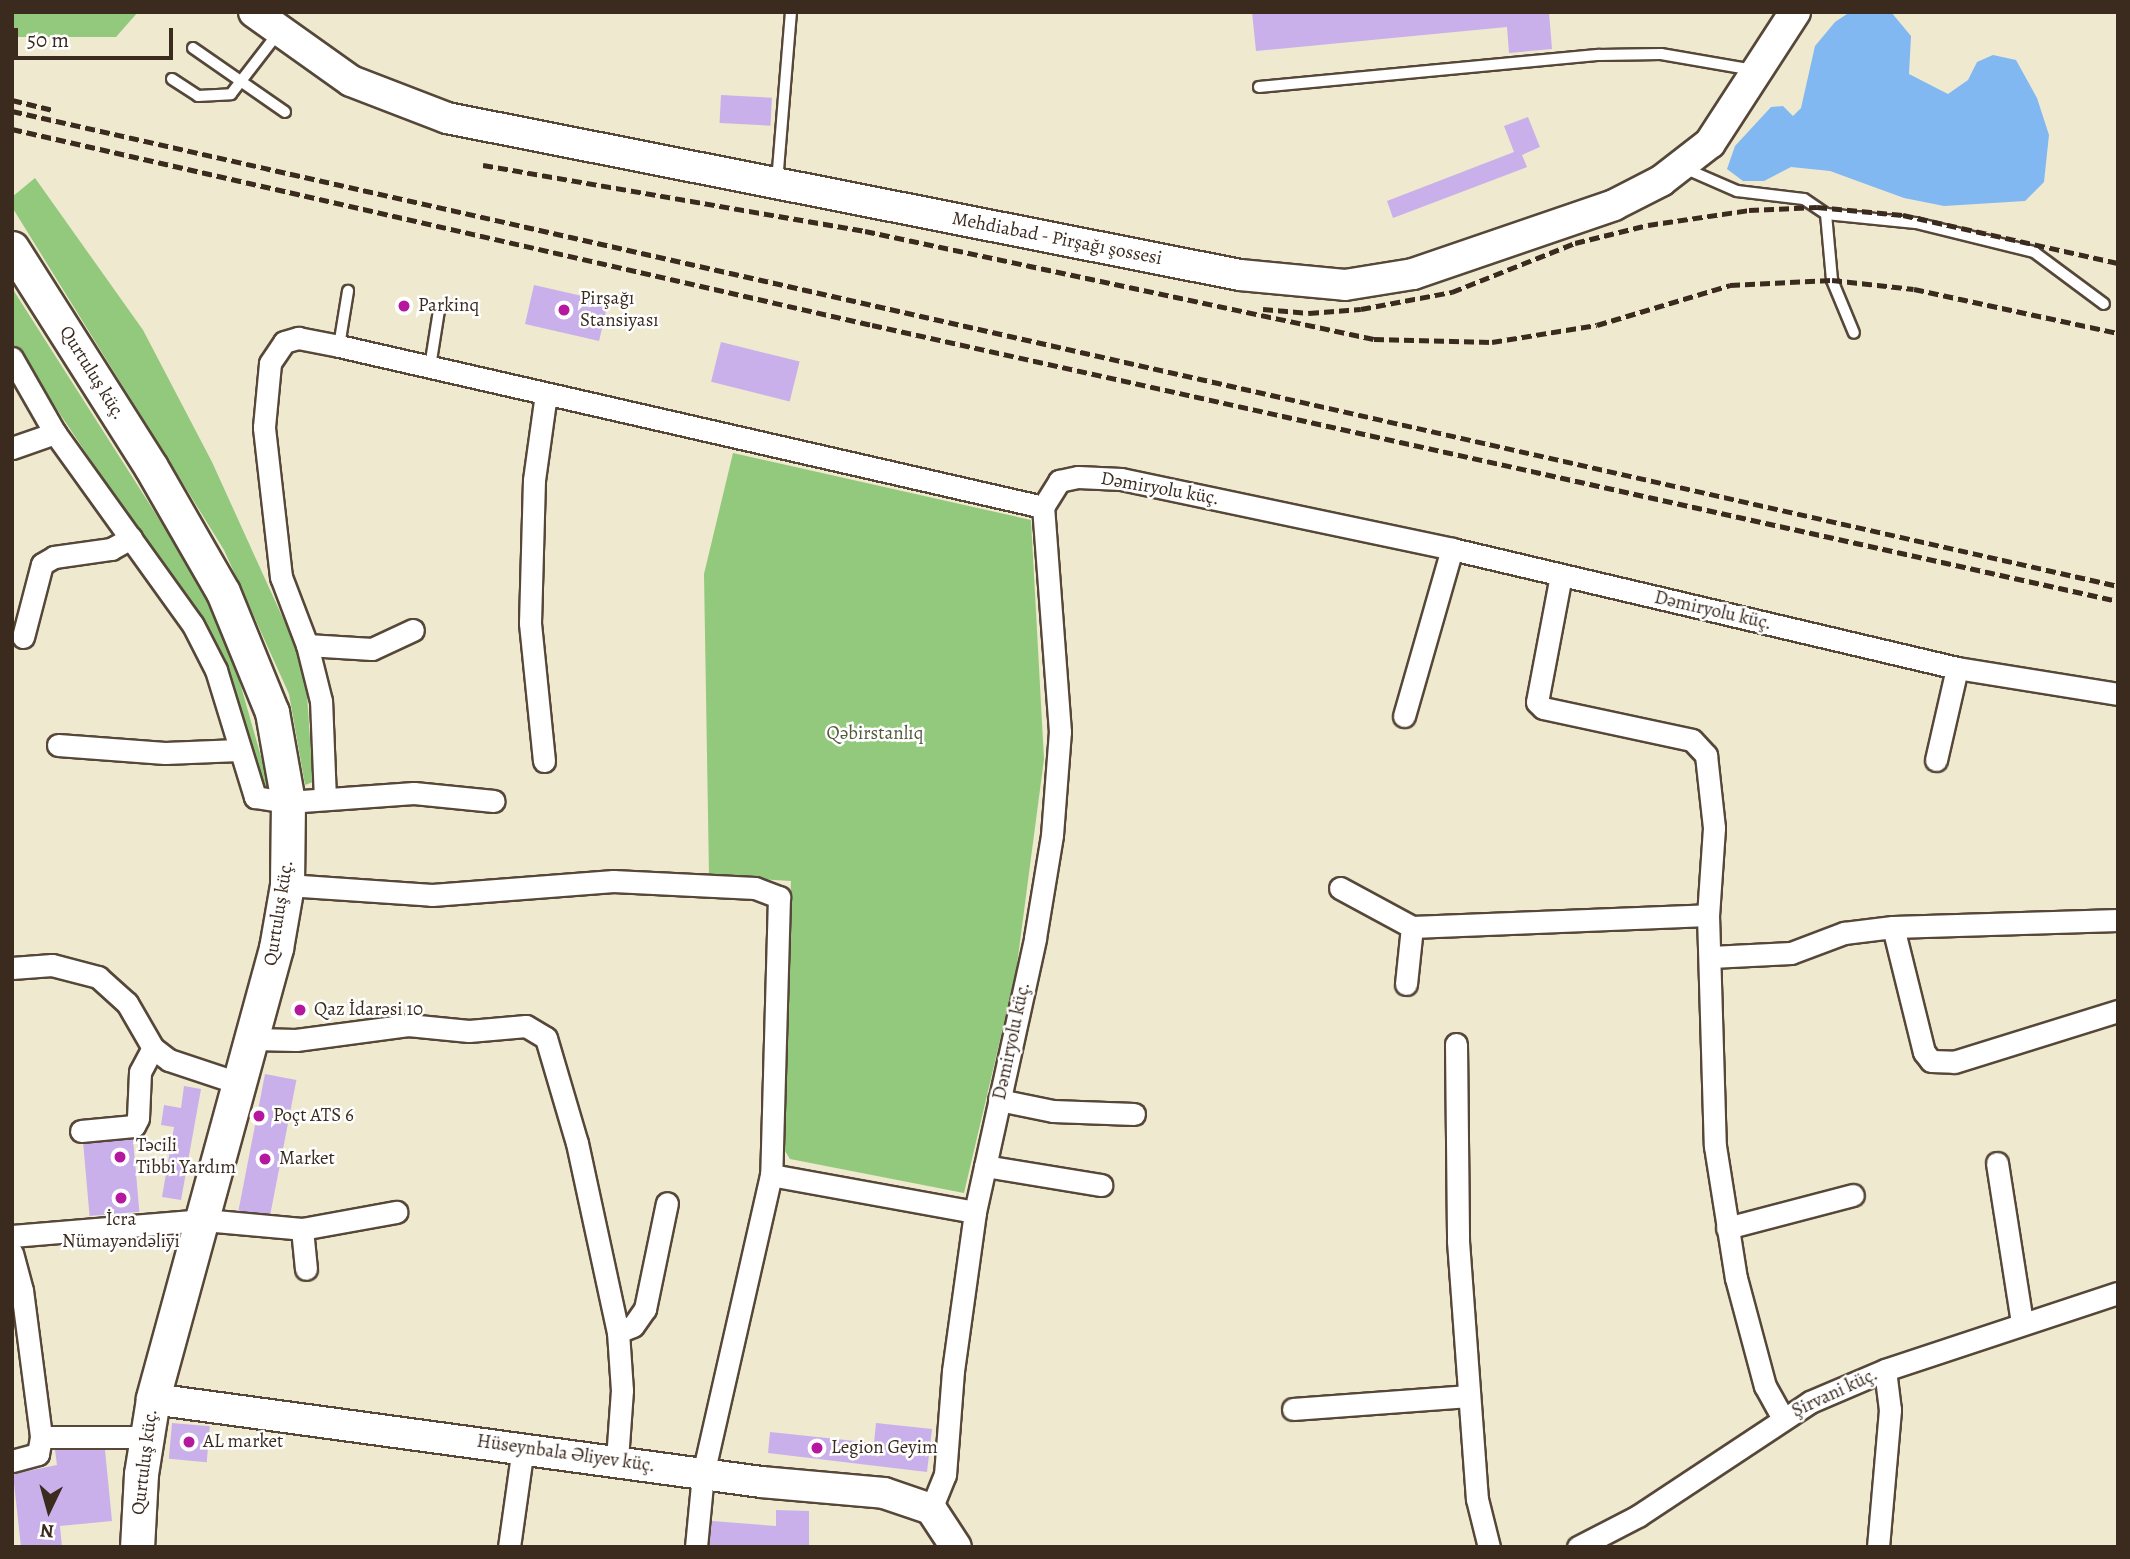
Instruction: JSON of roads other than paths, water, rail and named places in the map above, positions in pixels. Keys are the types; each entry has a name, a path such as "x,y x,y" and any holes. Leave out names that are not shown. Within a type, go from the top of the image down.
{"main road":[{"name":"Mehdiabad - Pirşağı şossesi","path":"254,12 351,81 406,106 531,138 1240,275 1345,285 1413,274 1567,223 1614,205 1682,167 1710,143 1760,72 1795,12"},
{"name":"Qurtuluş küç.","path":"12,248 151,467 223,592 272,712 288,802 287,886 253,1039 153,1399 145,1437 137,1547"},
{"name":"Hüseynbala Əliyev küç.","path":"153,1399 617,1460 703,1474 884,1493 931,1508"},
{"path":"931,1508 956,1547"}],"street":[{"path":"325,799 321,701 307,645 277,554 263,402 270,363 284,342 298,338 339,346 1043,506"},
{"path":"12,358 55,433 193,625 216,670 255,797 288,802 414,793 494,802"},
{"path":"544,761 530,623 534,480 546,394"},
{"path":"12,448 55,433"},
{"name":"Dəmiryolu küç.","path":"931,1508 946,1466 953,1371 975,1212 1035,939 1059,776 1060,732 1043,506 1059,481 1078,477 1121,479 1452,549 1956,668 2118,694"},
{"path":"23,638 43,564 54,557 111,549 131,538"},
{"path":"1404,716 1452,549"},
{"path":"1561,575 1537,702 1543,708 1701,745 1706,755 1714,828 1708,915 1712,957 1715,1146 1727,1228 1765,1385 1782,1417"},
{"path":"307,645 372,649 413,630"},
{"path":"1936,760 1956,668"},
{"path":"58,745 165,753 239,750"},
{"path":"287,886 432,895 613,881 769,891 779,897 782,910 771,1175 703,1474 696,1547"},
{"path":"1340,888 1412,927 1708,915"},
{"path":"1712,957 1791,953 1844,933 1893,927 2118,920"},
{"path":"1406,984 1412,927"},
{"path":"1893,927 1924,1052 1931,1061 1954,1062 2118,1011"},
{"path":"12,968 52,965 98,977 127,1003 153,1048 169,1060 241,1084"},
{"path":"253,1039 296,1040 408,1025 469,1031 536,1029 546,1038 577,1143 618,1332 622,1390 617,1460"},
{"path":"1456,1044 1458,1241 1477,1499 1489,1547"},
{"path":"80,1131 134,1126 138,1118 140,1072 153,1048"},
{"path":"999,1100 1053,1111 1134,1114"},
{"path":"1997,1163 2022,1323"},
{"path":"985,1166 1101,1185"},
{"path":"771,1175 975,1212"},
{"path":"1727,1228 1853,1195"},
{"path":"618,1332 633,1326 645,1308 667,1203"},
{"path":"12,1236 204,1220 302,1229 396,1212"},
{"path":"302,1229 306,1269"},
{"path":"12,1253 22,1290 41,1437 38,1454 12,1461"},
{"name":"Şirvani küç.","path":"1578,1547 1638,1516 1782,1417 1885,1370 2118,1293"},
{"path":"1878,1547 1890,1410 1885,1370"},
{"path":"1293,1409 1469,1396"},
{"path":"41,1437 145,1437"},
{"path":"509,1547 523,1448"}],"lane":[{"path":"777,185 790,12"},
{"path":"172,79 207,97 231,94 243,83 279,32"},
{"path":"193,48 285,112"},
{"path":"1259,87 1599,55 1674,56 1760,72"},
{"path":"1682,167 1699,179 1737,191 1804,198 1826,214 1916,223 2034,252 2104,304"},
{"path":"1826,214 1832,280 1854,333"},
{"path":"339,346 348,291"},
{"path":"430,367 439,310"}],"water":[{"path":"1850,12 1891,12 1911,36 1909,74 1948,94 1968,80 1977,62 1993,55 2016,60 2037,98 2049,135 2044,182 2025,201 1944,206 1904,198 1830,171 1791,167 1764,181 1743,181 1727,169 1735,146 1771,107 1783,106 1793,116 1801,108 1815,46 1835,22"}],"railway":[{"path":"12,100 53,110"},
{"path":"12,111 2118,586"},
{"path":"12,129 872,325 2118,601"},
{"path":"483,165 865,231 1374,339 1492,342 1597,325 1730,285 1832,280 1914,289 2118,333"},
{"path":"1263,309 1309,313 1361,309 1452,292 1575,243 1648,225 1749,210 1817,207 1903,215 2118,263"}],"place":[{"name":"Parkinq","path":"404,306"},
{"name":"Pirşağı Stansiyası","path":"564,310"},
{"name":"Qaz İdarəsi 10","path":"300,1010"},
{"name":"Poçt ATS 6","path":"259,1116"},
{"name":"Təcili Tibbi Yardım","path":"120,1157"},
{"name":"Market","path":"265,1159"},
{"name":"İcra Nümayəndəliyi","path":"121,1198"},
{"name":"AL market","path":"189,1442"},
{"name":"Legion Geyim","path":"817,1448"}],"park label":[{"name":"Qəbirstanlıq","path":"875,734"}]}
